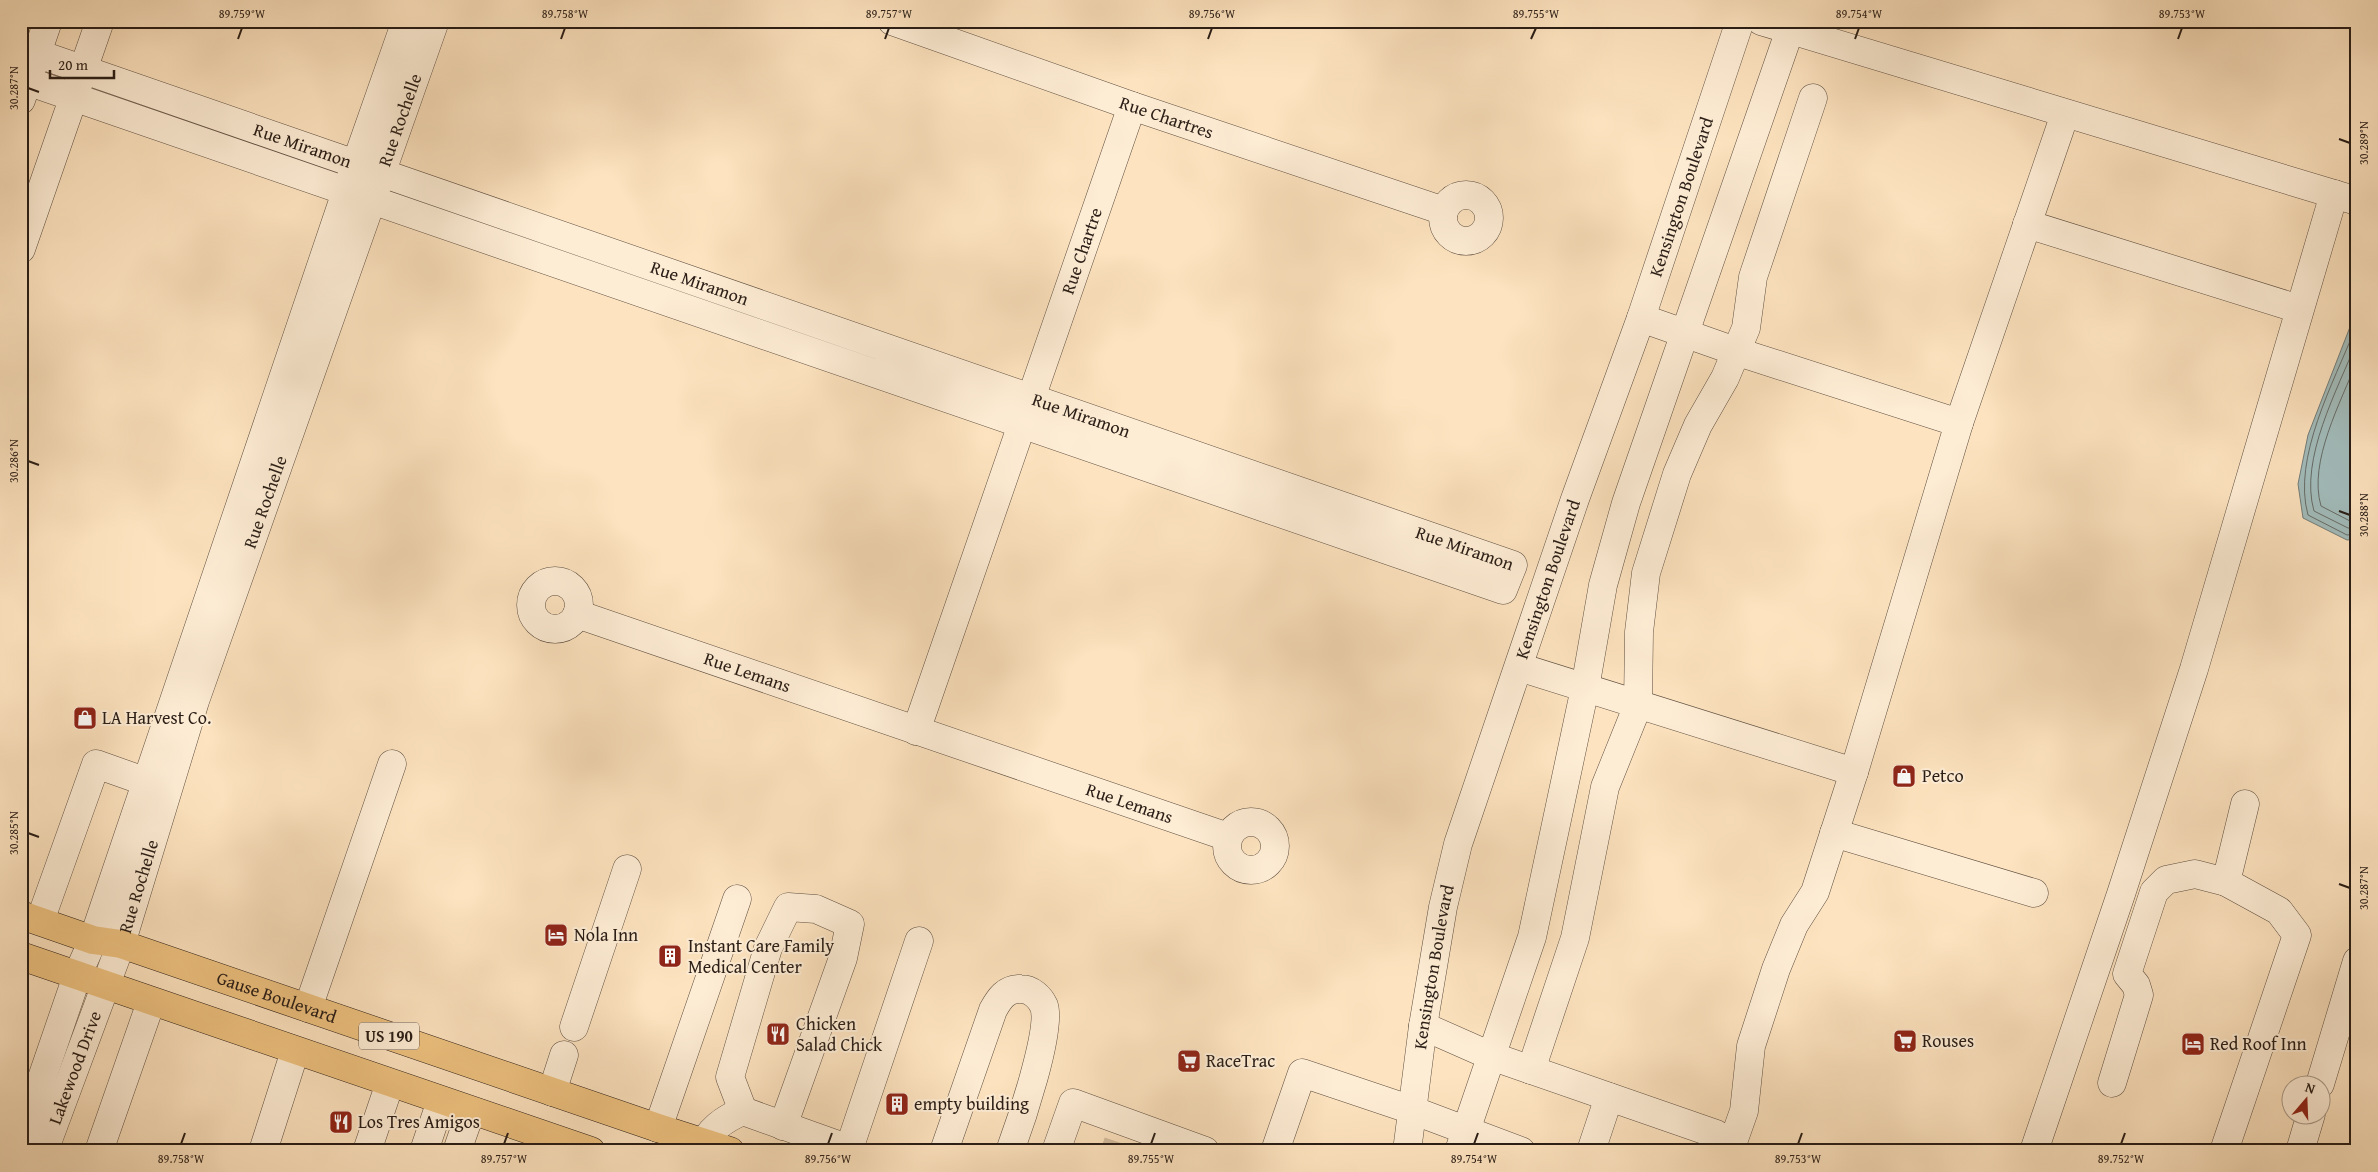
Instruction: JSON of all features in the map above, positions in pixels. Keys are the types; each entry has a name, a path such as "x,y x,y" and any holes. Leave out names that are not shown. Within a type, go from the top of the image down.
{"main road":[{"name":"Gause Boulevard","path":"31,918 92,940 121,944 658,1128 702,1146 730,1151"},
{"name":"US 190","path":"21,956 591,1151"}],"street":[{"path":"23,87 29,51 48,21"},
{"path":"21,249 100,21"},
{"name":"Rue Rochelle","path":"105,985 121,944 195,701 222,593 346,192 406,21"},
{"name":"Rue Rochelle","path":"77,976 92,940 147,782 222,593 372,200 436,21"},
{"name":"Rue Chartres","path":"892,21 1132,106 1444,211"},
{"name":"Kensington Boulevard","path":"1407,1151 1423,1026 1443,907 1458,844 1575,499 1641,318 1740,21"},
{"path":"1760,21 1792,26 2065,114 2345,198 2299,310 2194,669 2124,885 2034,1151"},
{"path":"1462,1140 1532,937 1585,688 1603,585 1626,503 1687,333 1792,26"},
{"name":"Rue Miramon","path":"23,87 74,98 1503,590 1513,564 29,51"},
{"path":"1531,1070 1576,938 1604,787 1638,705 1639,632 1646,574 1678,474 1698,425 1725,378 1734,351 1746,328 1753,277 1813,98"},
{"name":"Rue Chartre","path":"1032,398 1132,106"},
{"path":"1423,1026 1491,1056 1716,1134 1731,1148 1744,1110 1751,1046 1755,1032 1794,925 1815,892 1854,772 1960,423 2065,114"},
{"path":"2027,224 2299,310"},
{"path":"1641,318 1734,351 1960,423"},
{"path":"916,730 1032,398"},
{"name":"Rue Lemans","path":"577,614 1228,837"},
{"path":"1519,667 1854,772"},
{"path":"31,918 96,764 147,782"},
{"path":"308,1008 392,764"},
{"path":"2226,882 2245,804"},
{"path":"1834,833 2034,893"},
{"path":"574,1027 627,870"},
{"path":"2112,1083 2139,995 2136,985 2128,974 2154,892 2166,880 2195,874 2226,882 2279,911 2297,935 2224,1151"},
{"path":"658,1128 737,899"},
{"path":"743,1111 730,1078 768,948 788,906 816,909 850,924 843,958 783,1126"},
{"path":"702,1146 724,1119 743,1111 849,1150 919,941"},
{"path":"2323,1074 2357,961"},
{"name":"Lakewood Drive","path":"21,1138 77,976"},
{"name":"Lakewood Drive","path":"44,1151 105,985"},
{"path":"944,1151 992,1010 1001,996 1013,988 1024,988 1035,994 1044,1006 1045,1020 1029,1098 1010,1151"},
{"path":"99,1151 151,1002"},
{"path":"263,1151 295,1051"},
{"path":"552,1092 564,1055"},
{"path":"1275,1151 1302,1073 1412,1110 1462,1140 1521,1151"},
{"path":"367,1151 390,1083"},
{"path":"1591,1151 1609,1097"},
{"path":"424,1151 441,1101"},
{"path":"1056,1151 1073,1104 1122,1132 1168,1145 1205,1151"},
{"path":"457,1151 470,1111"},
{"path":"2300,1151 2308,1124"}],"water":[{"path":"2357,288 2357,539 2347,540 2303,518 2298,484 2308,435 2350,327"}],"tunnel":[{"path":"1115,1151 1118,1142"}],"place":[{"name":"LA Harvest Co.","path":"85,718"},
{"name":"Petco","path":"1904,776"},
{"name":"Nola Inn","path":"556,935"},
{"name":"Instant Care Family Medical Center","path":"670,956"},
{"name":"Chicken Salad Chick","path":"778,1034"},
{"name":"Rouses","path":"1905,1041"},
{"name":"Red Roof Inn","path":"2193,1044"},
{"name":"RaceTrac","path":"1189,1061"},
{"name":"empty building","path":"897,1104"},
{"name":"Los Tres Amigos","path":"341,1122"}]}
